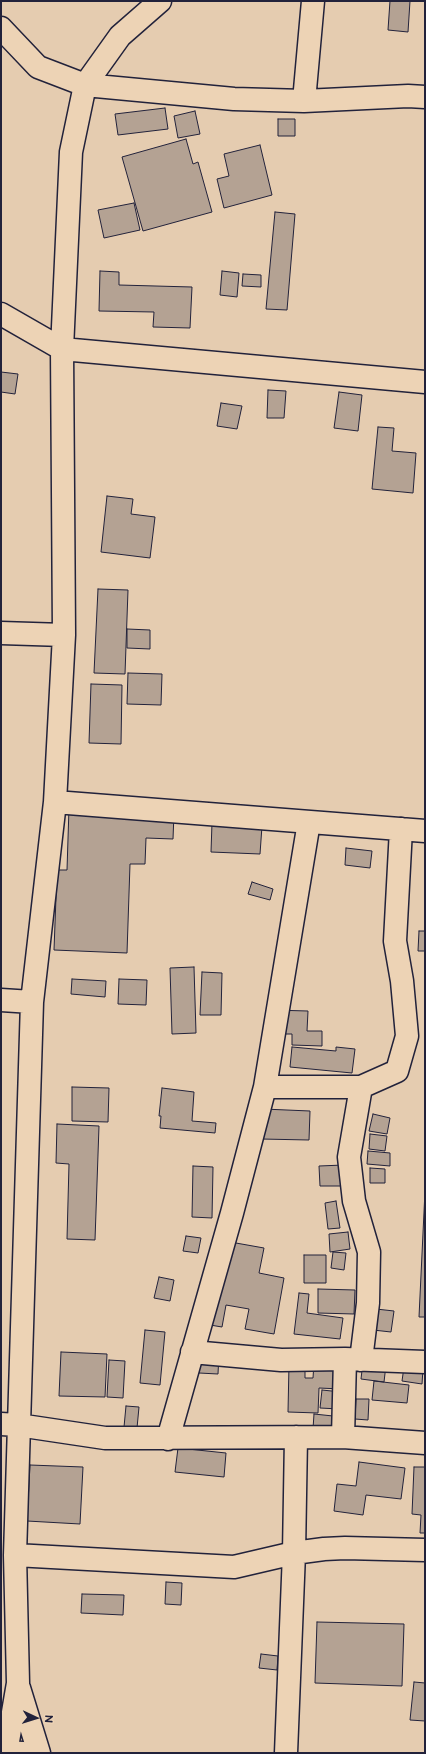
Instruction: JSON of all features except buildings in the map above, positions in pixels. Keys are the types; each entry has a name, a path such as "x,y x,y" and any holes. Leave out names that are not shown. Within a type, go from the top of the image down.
{"street":[{"path":"6,1753 18,1683 10,1424 32,1002 55,802 64,635 62,349 71,152 85,85 120,36 160,1"},
{"path":"304,101 313,1"},
{"path":"1,28 38,67 85,85 234,100 304,101 408,96 425,97"},
{"path":"1,314 62,349 425,382"},
{"path":"1,633 64,635"},
{"path":"55,802 425,831"},
{"path":"168,1439 232,1213 264,1087 309,822"},
{"path":"264,1087 361,1087 397,1071 407,1036 402,981 395,941 401,829"},
{"path":"1,1000 32,1002"},
{"path":"342,1437 353,1359 368,1303 369,1252 354,1201 349,1157 361,1087"},
{"path":"192,1352 281,1360 353,1359 425,1362"},
{"path":"10,1424 105,1438 168,1439 342,1437 425,1443"},
{"path":"286,1753 294,1553 296,1438"},
{"path":"15,1555 234,1567 294,1553 345,1548 425,1550"},
{"path":"18,1683 39,1753"},
{"path":"1,1752 23,1753"}]}
